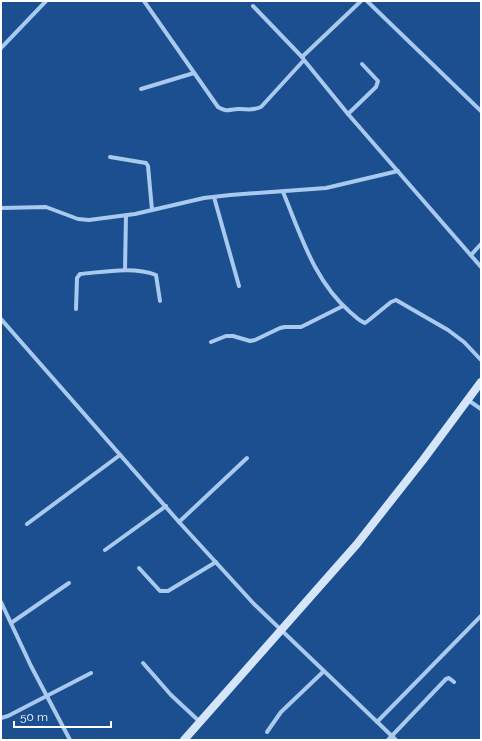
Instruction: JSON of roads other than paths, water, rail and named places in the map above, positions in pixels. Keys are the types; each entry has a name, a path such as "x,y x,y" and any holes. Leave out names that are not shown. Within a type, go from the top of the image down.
{"street":[{"path":"1,48 46,1"},
{"path":"144,1 218,107 222,110 228,111 239,109 254,110 261,107 303,59 361,1"},
{"path":"367,1 481,111"},
{"path":"253,6 303,59 348,114 481,267"},
{"path":"348,114 378,84 378,81 362,64"},
{"path":"141,89 194,73"},
{"path":"110,157 146,163 148,166 152,210"},
{"path":"1,208 46,207 78,219 89,220 126,215 214,197 326,188 398,171"},
{"path":"283,192 312,263 323,282 343,306 361,322 365,323 391,302 396,300 448,330 464,342 481,360"},
{"path":"214,197 239,286"},
{"path":"125,270 126,215"},
{"path":"471,255 481,244"},
{"path":"76,309 77,278 80,274 125,270 156,275 160,302"},
{"path":"211,342 226,336 233,336 250,341 255,340 280,328 301,327 343,306"},
{"path":"1,319 179,522 254,604 396,740"},
{"path":"184,740 357,544 423,460 481,382"},
{"path":"468,400 481,409"},
{"path":"27,524 120,455"},
{"path":"179,522 247,458"},
{"path":"105,550 166,506"},
{"path":"139,568 160,591 163,592 168,591 216,562"},
{"path":"11,623 69,583"},
{"path":"1,602 31,666 70,740"},
{"path":"377,722 481,616"},
{"path":"143,663 171,695 200,722"},
{"path":"267,732 281,712 324,671"},
{"path":"1,718 8,716 91,673"},
{"path":"388,740 446,679 449,678 454,682"}]}
